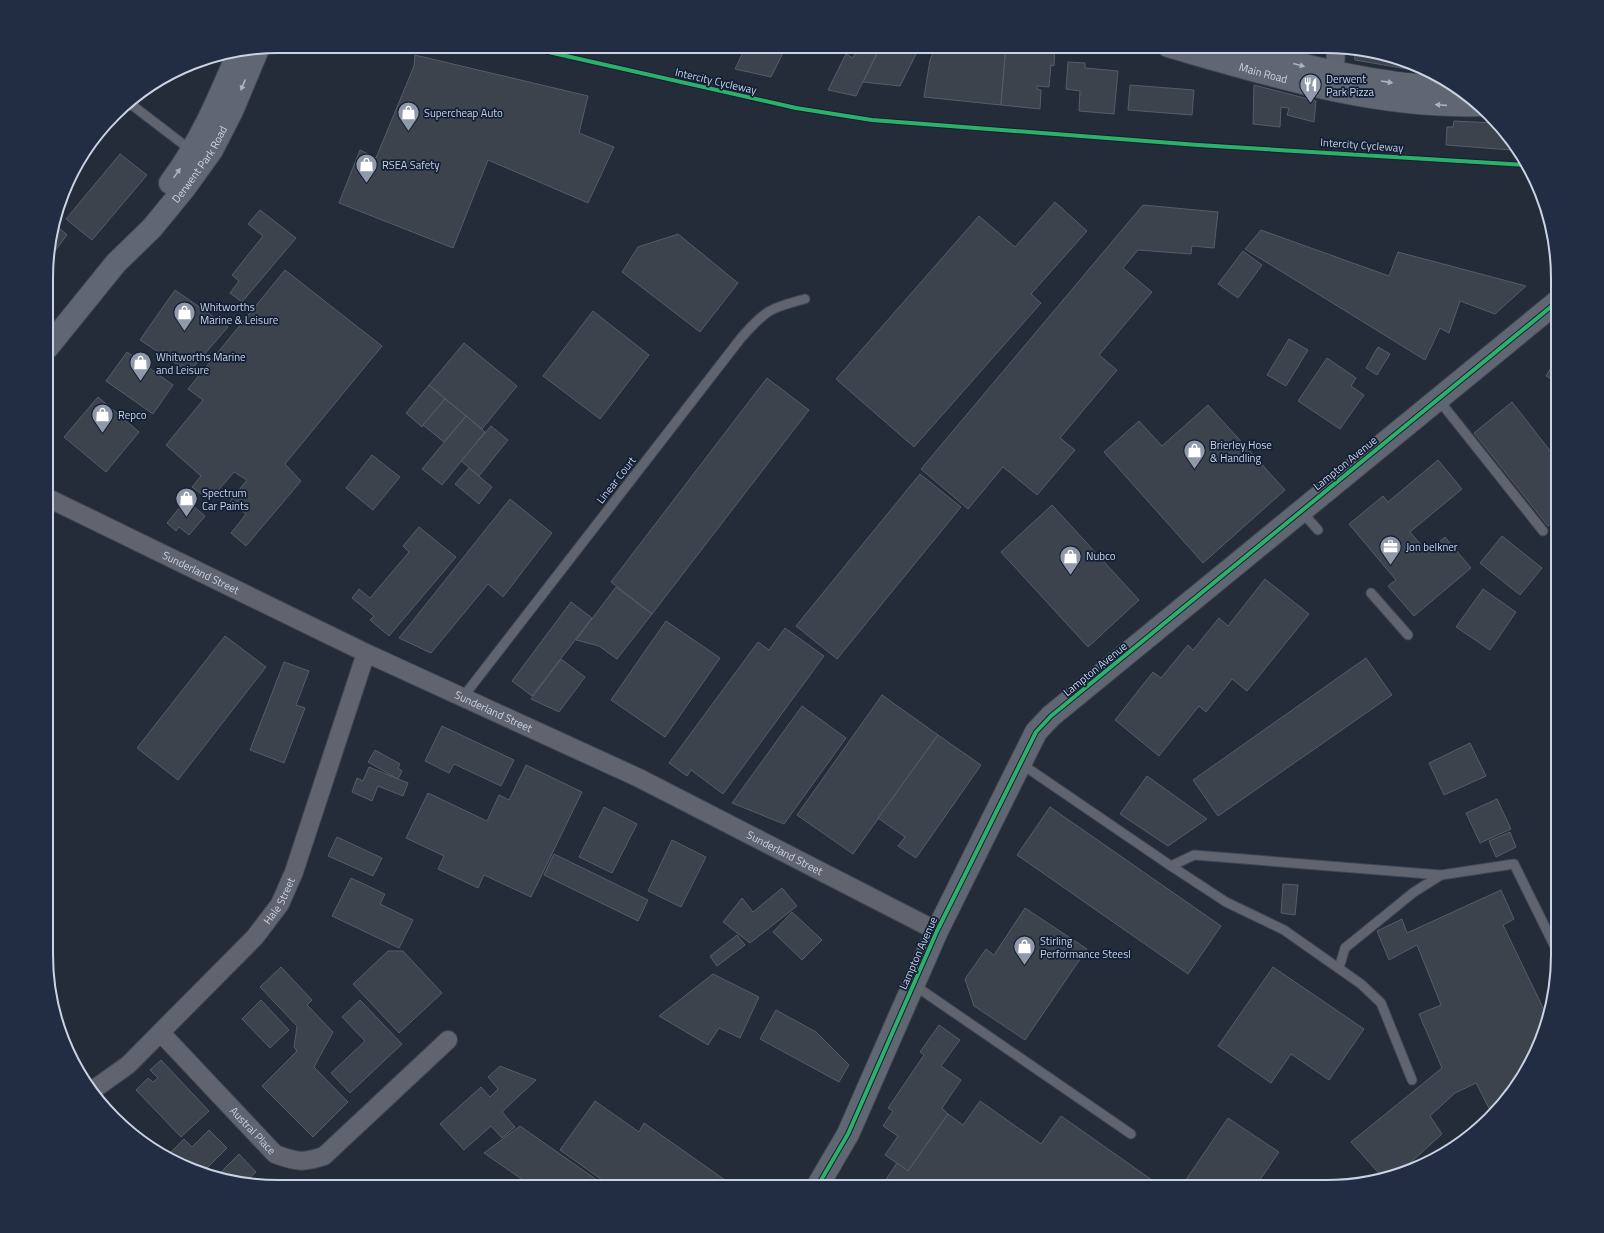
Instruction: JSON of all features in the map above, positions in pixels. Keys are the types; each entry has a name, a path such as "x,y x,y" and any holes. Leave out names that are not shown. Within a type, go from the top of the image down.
{"street":[{"name":"Main Road","path":"1193,53 1283,78 1445,87"},
{"name":"Main Road","path":"1256,53 1312,69 1332,81 1406,102 1454,106 1470,105"},
{"path":"1332,81 1335,53"},
{"name":"Derwent Park Road","path":"53,341 116,264 163,215 212,150 232,110 256,54"},
{"name":"Derwent Park Road","path":"116,264 139,225 192,151 211,115 236,57"},
{"name":"Lampton Avenue","path":"821,1180 848,1134 937,931 1036,732 1051,716 1551,307"},
{"name":"Sunderland Street","path":"53,500 366,653 639,778 937,931"},
{"name":"Hale Street","path":"97,1087 128,1065 161,1033 255,937 280,904 294,872 366,653"},
{"name":"Austral Place","path":"161,1033 275,1154 292,1161 306,1162 324,1156 448,1040"}],"lane":[{"path":"133,106 192,151"},
{"name":"Linear Court","path":"463,697 740,338 760,316 776,306 805,299"},
{"path":"1438,399 1543,531"},
{"path":"1301,510 1318,530"},
{"path":"1371,593 1408,635"},
{"path":"1020,764 1226,902 1284,930 1361,984 1381,1003 1412,1080"},
{"path":"1171,866 1194,855 1441,875 1514,864 1551,937"},
{"path":"1339,968 1345,948 1414,892 1441,875"},
{"path":"914,985 1131,1134"}],"building":[{"path":"743,53 783,53 771,77 735,69"},
{"path":"856,53 877,53 856,96 828,90 846,54 853,58"},
{"path":"878,53 916,53 900,86 863,82"},
{"path":"933,53 1005,53 1001,105 924,97 930,60"},
{"path":"1005,53 1055,53 1054,66 1051,65 1049,87 1037,86 1037,89 1041,90 1040,109 1001,105"},
{"path":"415,55 588,96 579,133 614,147 588,203 488,160 453,248 339,203 360,150 376,158 414,66"},
{"path":"1354,55 1370,57 1411,70 1355,60"},
{"path":"1068,62 1085,63 1085,68 1118,71 1114,114 1079,111 1080,91 1066,89"},
{"path":"1130,85 1194,90 1192,115 1128,110"},
{"path":"1254,85 1316,101 1314,122 1287,115 1289,108 1281,107 1280,127 1253,124"},
{"path":"1454,121 1488,123 1511,150 1446,145 1447,127 1453,127"},
{"path":"120,154 147,175 92,240 66,219"},
{"path":"1055,202 1087,231 1031,294 1041,303 914,447 836,379 979,216 1015,247"},
{"path":"1143,205 1218,212 1214,248 1192,246 1191,254 1138,250 1123,268 1152,292 1099,355 1117,370 1060,438 1075,450 1037,495 1003,467 968,509 921,469"},
{"path":"260,210 296,238 242,302 230,293 239,281 232,275 263,236 248,224"},
{"path":"59,228 67,235 55,251"},
{"path":"1261,230 1389,276 1398,252 1526,286 1495,314 1460,301 1449,333 1440,328 1425,360 1245,249"},
{"path":"678,234 738,283 700,332 622,272 638,247"},
{"path":"1243,251 1262,265 1238,298 1218,284"},
{"path":"285,270 382,346 285,464 301,481 246,546 231,533 246,514 230,501 247,480 234,472 210,500 192,487 201,476 166,445 203,400 188,389"},
{"name":"Whitworths Marine & Leisure","path":"175,290 228,327 189,372 140,340"},
{"path":"593,311 649,355 600,419 543,376"},
{"path":"1289,339 1308,350 1286,386 1267,375"},
{"path":"464,343 517,386 482,429 429,385"},
{"path":"1378,347 1390,354 1377,375 1366,368"},
{"name":"Whitworths Marine and Leisure","path":"127,352 173,385 153,414 106,381"},
{"path":"1327,358 1356,378 1351,386 1364,395 1340,429 1298,401"},
{"path":"1551,368 1551,379 1546,376"},
{"path":"767,378 809,410 652,614 611,582"},
{"path":"429,385 445,399 422,427 406,413"},
{"name":"Repco","path":"98,397 139,432 106,472 64,437"},
{"path":"445,399 466,416 444,442 423,425"},
{"path":"1512,402 1551,452 1551,524 1548,526 1474,433"},
{"name":"Brierley Hose & Handling","path":"1208,405 1285,490 1203,563 1104,452 1139,421 1162,446"},
{"path":"466,416 485,432 442,485 422,469"},
{"path":"491,426 508,440 479,476 461,461"},
{"path":"372,455 400,477 373,510 346,488"},
{"path":"1438,460 1462,489 1410,532 1427,552 1445,537 1471,568 1414,616 1388,586 1396,580 1349,524 1383,496 1388,502"},
{"path":"469,468 492,487 479,504 455,484"},
{"path":"920,474 961,507 837,659 796,626"},
{"path":"510,499 552,533 503,597 488,584 431,653 399,638"},
{"name":"Spectrum Car Paints","path":"186,500 205,516 189,535 179,527 176,531 167,523"},
{"name":"Nubco","path":"1052,505 1139,600 1088,647 1001,552"},
{"path":"419,527 456,557 389,636 370,620 374,616 352,598 359,589 370,598 409,552 403,546"},
{"path":"1502,536 1542,568 1520,595 1480,563"},
{"path":"1265,579 1309,614 1247,691 1232,679 1206,712 1199,706 1159,756 1115,720 1153,672 1161,678 1188,645 1193,650 1219,618 1228,626"},
{"path":"616,587 652,614 617,659 599,646 576,640"},
{"path":"1483,589 1516,612 1490,650 1456,627"},
{"path":"571,602 592,618 532,696 512,681"},
{"path":"666,621 720,658 665,737 611,700"},
{"path":"785,628 824,656 723,794 691,770 687,776 669,763 758,642 769,650"},
{"path":"225,636 266,667 178,780 137,748"},
{"path":"1366,658 1392,695 1218,816 1193,780"},
{"path":"561,659 585,677 559,712 531,699"},
{"path":"284,662 309,671 296,705 305,708 284,763 250,750"},
{"path":"882,695 938,735 853,854 797,815"},
{"path":"802,706 846,738 784,824 732,803"},
{"path":"442,726 514,760 501,786 454,764 449,773 425,761"},
{"path":"938,735 981,765 916,858 898,846 905,837 878,818"},
{"path":"1470,743 1486,776 1444,795 1429,763"},
{"path":"375,750 400,764 398,768 402,771 398,779 368,762"},
{"path":"526,765 582,792 531,897 484,875 478,888 438,869 444,856 406,838 428,793 487,821 499,795 509,800"},
{"path":"369,767 408,783 403,796 378,786 372,801 352,792 357,778 363,781"},
{"path":"1147,776 1207,819 1168,846 1120,814"},
{"path":"1497,799 1511,829 1480,843 1466,813"},
{"path":"604,807 637,824 612,873 579,857"},
{"path":"1050,807 1221,926 1188,974 1017,855"},
{"path":"1510,832 1516,847 1496,857 1489,841"},
{"path":"337,837 382,858 373,876 328,856"},
{"path":"672,840 706,857 681,907 648,891"},
{"path":"554,854 648,900 638,921 544,875"},
{"path":"351,878 385,894 380,904 413,920 399,948 332,916"},
{"path":"1283,884 1298,885 1295,915 1281,913"},
{"path":"782,888 797,906 750,943 723,922 742,898 753,912"},
{"path":"1501,890 1514,919 1503,925 1544,1010 1534,1041 1521,1067 1513,1080 1489,1109 1476,1083 1455,1093 1430,1116 1442,1134 1409,1164 1379,1173 1351,1142 1442,1068 1419,1014 1441,1005 1417,945 1389,960 1377,931 1402,919 1407,933"},
{"name":"Stirling Performance Steesl","path":"1025,908 1087,949 1025,1040 974,1006 965,979 986,949 994,955"},
{"path":"792,912 822,940 802,960 773,932"},
{"path":"737,935 745,945 717,966 710,956"},
{"path":"388,951 403,951 442,993 399,1033 353,984"},
{"path":"281,967 312,1000 307,1005 333,1032 314,1067 348,1102 313,1137 262,1086 297,1051 294,1047 297,1026 260,987"},
{"path":"1273,967 1364,1029 1329,1080 1291,1054 1271,1083 1218,1046"},
{"path":"713,974 759,997 740,1038 719,1028 708,1045 659,1016"},
{"path":"261,1000 289,1030 270,1048 242,1019"},
{"path":"360,1000 402,1044 350,1093 331,1073 365,1041 342,1017"},
{"path":"776,1010 816,1032 849,1065 839,1082 760,1039"},
{"path":"939,1025 960,1040 941,1066 961,1080 942,1108 948,1114 908,1171 885,1155 898,1136 883,1126 893,1111 888,1108 924,1055 920,1052"},
{"path":"161,1060 209,1111 181,1137 136,1090 148,1078 153,1082 158,1078 150,1070"},
{"path":"500,1066 536,1080 502,1112 515,1127 502,1138 491,1126 464,1150 440,1124 481,1087 490,1097 498,1089 488,1077"},
{"path":"595,1101 639,1132 644,1123 725,1180 602,1180 560,1150"},
{"path":"980,1101 1041,1144 1061,1116 1152,1180 886,1180 897,1163 908,1171 948,1114 963,1125"},
{"path":"1228,1118 1279,1152 1260,1180 1186,1180"},
{"path":"520,1126 597,1180 523,1180 484,1153"},
{"path":"209,1130 227,1148 207,1168 171,1152 184,1139 192,1147"},
{"path":"239,1154 256,1172 249,1178 221,1172"}],"cycle path":[{"name":"Intercity Cycleway","path":"553,53 796,108 872,120 1198,145 1520,165"},
{"path":"821,1180 848,1134 937,931 1036,732 1051,716 1551,307"}],"place":[{"name":"Derwent Park Pizza","path":"1311,104"},
{"name":"Supercheap Auto","path":"408,132"},
{"name":"RSEA Safety","path":"366,184"},
{"name":"Whitworths Marine & Leisure","path":"184,332"},
{"name":"Whitworths Marine and Leisure","path":"140,382"},
{"name":"Repco","path":"102,434"},
{"name":"Brierley Hose & Handling","path":"1194,470"},
{"name":"Spectrum Car Paints","path":"186,518"},
{"name":"Jon belkner","path":"1391,566"},
{"name":"Nubco","path":"1070,576"},
{"name":"Stirling Performance Steesl","path":"1024,966"}]}
